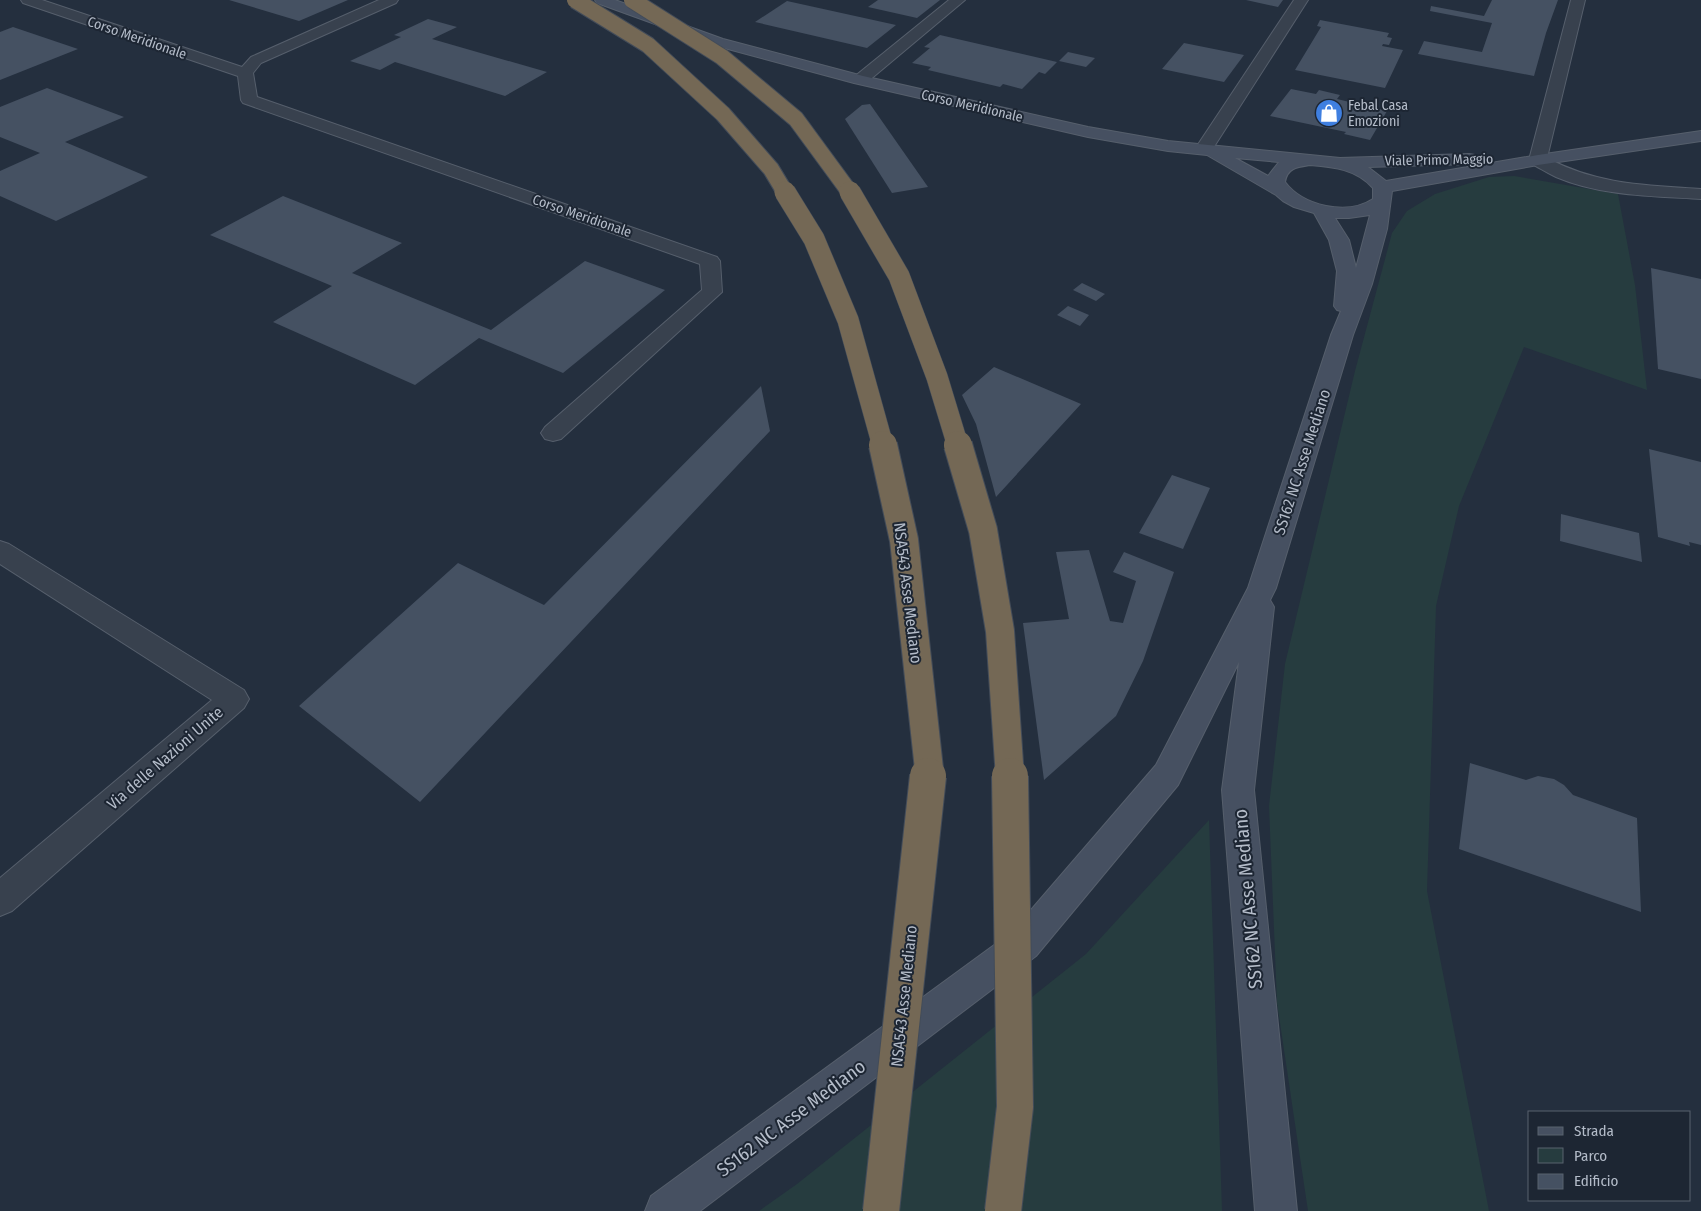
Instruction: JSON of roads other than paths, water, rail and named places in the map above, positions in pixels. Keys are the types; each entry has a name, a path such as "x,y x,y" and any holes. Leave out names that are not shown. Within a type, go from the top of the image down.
{"highway":[{"name":"NSA543 Asse Mediano","path":"574,0 648,45 723,114 771,169 814,239 848,320 879,427 904,540 929,769 881,1211"},
{"path":"632,0 722,57 796,119 854,198 899,276 937,377 984,530 1000,631 1010,752 1015,1107 1003,1211"}],"street":[{"name":"Corso Meridionale","path":"28,0 245,73 249,100 710,261 712,292 553,433"},
{"path":"245,73 256,60 391,0"},
{"name":"Corso Meridionale","path":"602,0 718,42 860,80 1088,132 1168,146 1339,163"},
{"path":"860,80 958,0"},
{"path":"1204,149 1301,0"},
{"path":"1578,0 1538,160 1564,173 1593,181 1636,189 1701,194"},
{"name":"Viale Primo Maggio","path":"1321,210 1358,212 1372,208 1382,194 1538,160 1701,136"},
{"name":"Corso Meridionale","path":"1204,149 1283,191 1303,204 1321,210"},
{"name":"Viale Primo Maggio","path":"1339,163 1455,158 1538,160"},
{"path":"1283,191 1276,182 1276,174 1283,167 1294,162 1310,160"},
{"path":"1339,163 1366,173 1382,194"},
{"name":"SS162 NC Asse Mediano","path":"666,1211 1024,944 1167,775 1262,588 1342,335 1362,284 1377,228 1382,194"},
{"name":"SS162 NC Asse Mediano","path":"1321,210 1338,240 1346,271 1342,335"},
{"name":"Via delle Nazioni Unite","path":"0,551 234,699 0,900"},
{"name":"SS162 NC Asse Mediano","path":"1262,588 1238,790 1276,1211"}],"place":[{"name":"Febal Casa Emozioni","path":"1329,113"}]}
